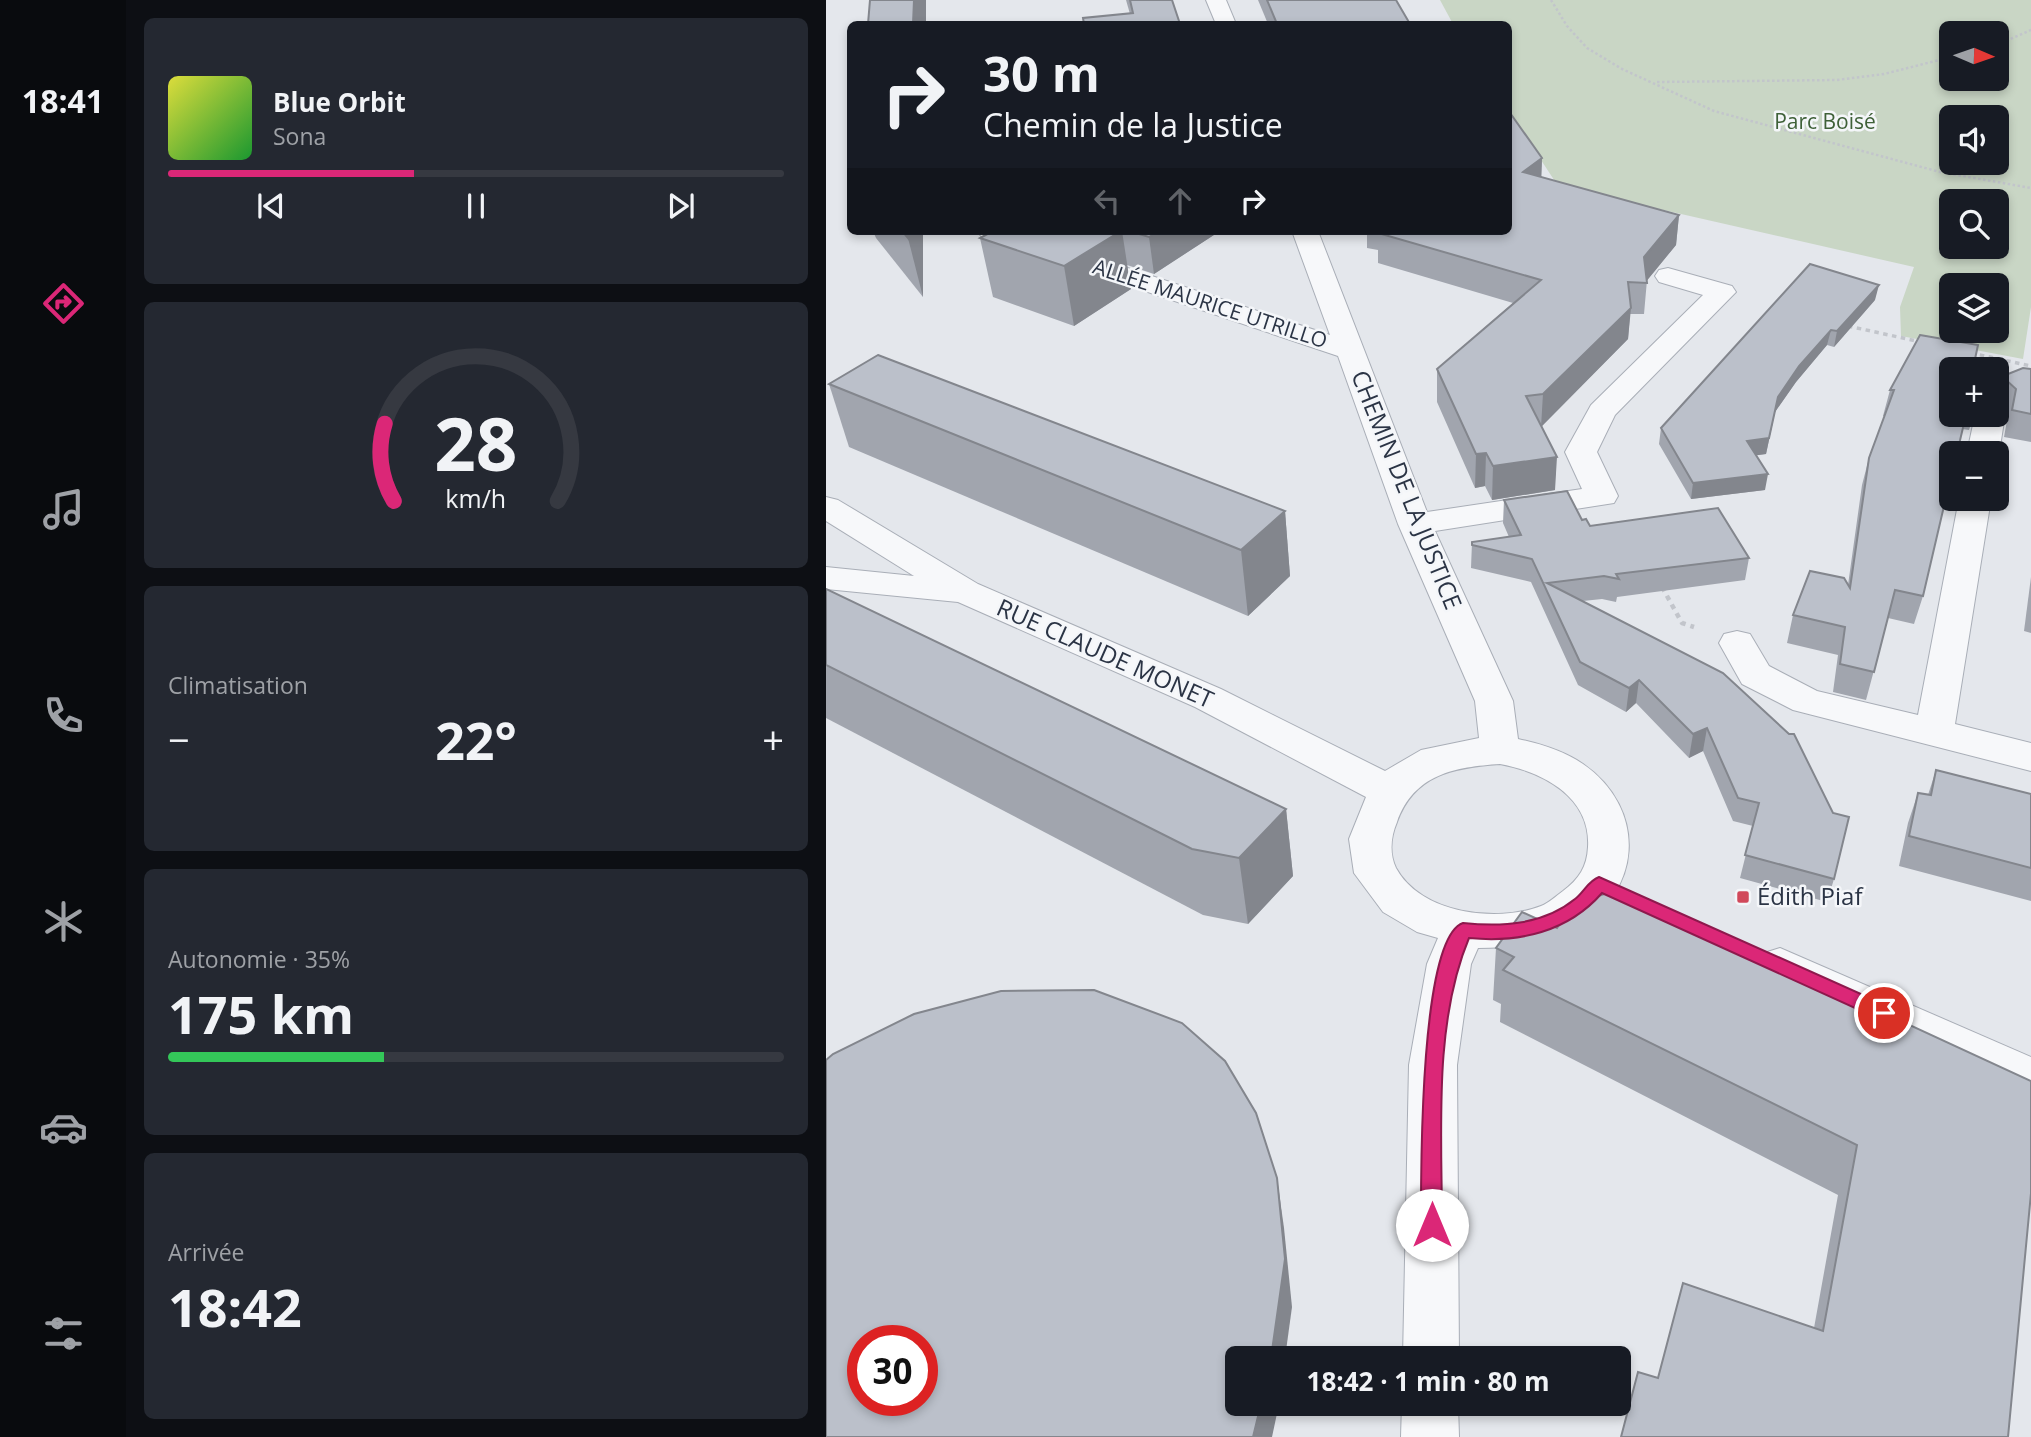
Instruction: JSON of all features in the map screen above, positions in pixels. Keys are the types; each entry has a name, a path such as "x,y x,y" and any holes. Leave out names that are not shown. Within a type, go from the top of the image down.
{"street":[{"path":"1216,0 1225,21"},
{"name":"ALLÉE MAURICE UTRILLO","path":"1002,235 1350,351"},
{"name":"CHEMIN DE LA JUSTICE","path":"1306,235 1415,524 1494,701 1500,750"},
{"path":"1415,524 1602,496 1581,452 1602,411 1722,292 1668,276"},
{"name":"RUE CLAUDE MONET","path":"826,507 966,592 1208,698 1389,791"},
{"path":"1934,734 1973,511"},
{"path":"826,578 966,592"},
{"path":"1737,643 1755,675 1806,701 2031,757"},
{"path":"1500,750 1552,764 1579,781 1599,803 1610,830 1611,857 1618,892 1529,930 1497,933 1463,931 1427,919 1398,900 1378,875 1368,848 1370,820 1402,776 1426,762 1455,753 1500,750"},
{"path":"1431,1346 1433,1065 1449,964 1463,931"},
{"path":"1748,951 2031,1079"},
{"path":"1430,1416 1430,1437"}],"path":[{"path":"1551,0 1567,26 1587,48 1622,69 1714,111 1940,172 2031,188"},
{"path":"2009,40 2031,30"},
{"path":"1655,82 1837,80 1884,74 1939,60"},
{"path":"1838,323 1926,344"},
{"path":"1965,352 2031,366"},
{"path":"1656,576 1682,622 1737,643"}],"green space":[{"name":"Parc Boisé","path":"1440,0 2031,0 2031,307 2023,359 1901,336 1900,307 1914,267 1558,186 1512,116 1512,21 1451,21"}],"building":[{"path":"870,0 914,0 913,21 868,21"},
{"path":"1130,0 1172,0 1179,21 1084,21 1083,18 1133,13"},
{"path":"1267,0 1396,0 1408,21 1276,21"},
{"path":"1512,116 1542,158 1523,172 1679,215 1644,257 1647,283 1628,282 1631,308 1543,394 1526,396 1557,457 1493,466 1486,453 1476,454 1437,369 1541,280 1385,235 1512,235"},
{"path":"986,235 1114,235 1064,266 980,238"},
{"path":"1810,264 1879,285 1837,331 1831,330 1799,366 1778,397 1769,438 1747,441 1768,474 1693,483 1661,428"},
{"path":"1920,335 1939,338 1939,343 1978,345 1975,357 1939,357 1939,427 1963,427 1960,441 1939,441 1939,511 1943,511 1923,596 1895,590 1874,672 1840,664 1845,627 1793,615 1810,571 1844,578 1850,588 1869,458 1894,390 1890,390"},
{"path":"878,355 1285,511 1241,550 829,384"},
{"path":"2023,368 2031,369 2031,414 2012,410 2016,389 2009,383 2009,374"},
{"path":"1567,491 1582,520 1586,519 1590,526 1718,508 1749,558 1616,574 1619,579 1604,576 1547,583 1723,673 1789,734 1794,734 1833,813 1849,817 1834,879 1745,855 1759,803 1738,798 1707,728 1693,734 1639,680 1629,688 1580,662 1532,559 1472,545 1472,542 1521,535 1504,500"},
{"path":"826,589 1286,809 1239,858 1192,849 826,665"},
{"path":"1936,770 2031,794 2031,868 1909,836 1918,793 1931,795"},
{"path":"1617,890 2031,1081 2031,1193 2008,1437 1621,1437 1626,1416 1631,1416 1631,1399 1638,1372 1658,1378 1683,1283 1823,1331 1857,1145 1503,970 1514,957 1496,948 1522,912 1557,928 1573,904"},
{"path":"1094,990 1182,1023 1225,1061 1256,1113 1277,1178 1285,1259 1273,1346 1225,1346 1225,1416 1258,1416 1253,1437 826,1437 826,1060 914,1014 1001,991"}],"place":[{"name":"Édith Piaf","path":"1743,897"}],"route":[{"path":"1432,1225 1433,1065 1449,964 1463,931 1497,933 1529,930 1570,912 1582,904 1599,884 1884,1013"}]}
